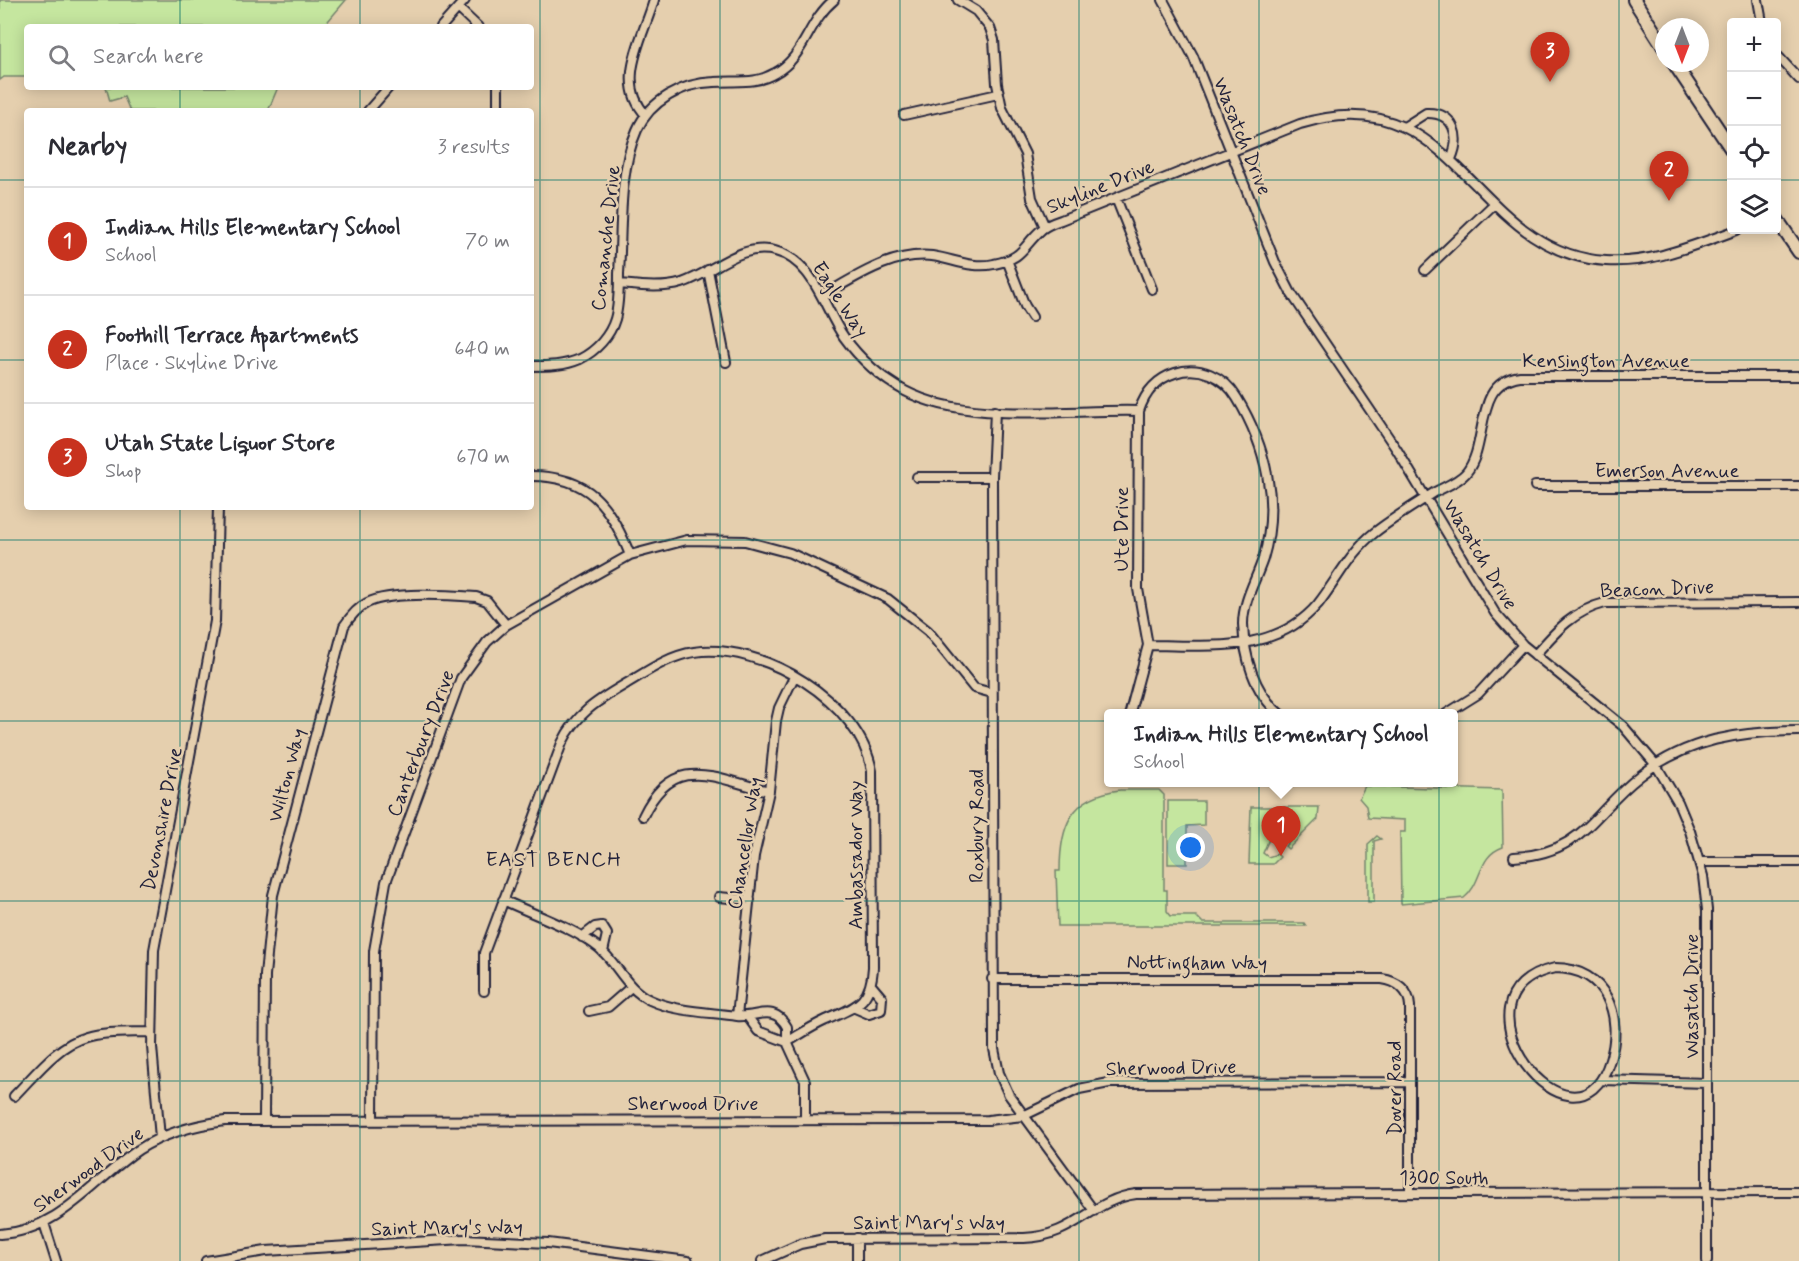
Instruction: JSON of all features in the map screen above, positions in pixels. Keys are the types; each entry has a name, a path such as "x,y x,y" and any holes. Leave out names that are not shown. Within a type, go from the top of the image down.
{"main road":[{"path":"1634,0 1655,33"},
{"path":"1680,72 1727,144"},
{"path":"1781,225 1799,252"}],"street":[{"path":"444,24 465,0"},
{"path":"646,115 635,100 631,74 633,59 654,0"},
{"name":"Comanche Drive","path":"534,366 571,363 598,346 615,319 624,183 634,138 646,115 666,97 691,86 715,81 745,82 777,72 792,60 813,21 834,0"},
{"path":"958,0 976,11 990,28 994,40 998,94 1008,122 1025,154 1032,198 1045,227"},
{"name":"Wasatch Drive","path":"1163,0 1193,56 1275,262 1291,293 1367,403 1427,498 1484,597 1523,645 1616,719 1636,739 1656,765 1678,801 1700,862 1707,920 1707,1261"},
{"path":"1758,0 1761,18"},
{"path":"458,8 475,24"},
{"path":"1781,59 1799,78"},
{"path":"371,108 386,90"},
{"path":"498,90 498,108"},
{"path":"904,115 998,94"},
{"path":"1404,127 1426,113 1446,118 1452,123 1457,137 1451,159"},
{"name":"Skyline Drive","path":"822,296 876,266 906,256 935,256 977,266 1007,260 1024,250 1045,227 1232,150 1325,118 1363,116 1404,127 1423,136 1451,159 1517,226 1542,243 1563,252 1604,261 1653,258 1727,233"},
{"path":"1116,198 1152,289"},
{"path":"1425,270 1494,204"},
{"name":"Eagle Way","path":"619,285 668,286 686,282 752,250 777,252 801,265 852,347 892,383 934,403 964,410 1139,411"},
{"path":"1007,260 1025,306 1032,317"},
{"path":"708,270 726,362"},
{"path":"1139,411 1147,394 1159,381 1176,372 1195,370 1209,373 1226,383 1250,422 1265,462 1270,511 1264,554 1244,613 1250,668 1260,691 1276,709"},
{"name":"Kensington Avenue","path":"1148,645 1247,644 1278,635 1296,624 1317,604 1364,542 1466,472 1474,459 1490,397 1496,387 1510,378 1799,376"},
{"name":"Roxbury Road","path":"995,411 992,477 992,979 995,1057 1005,1088 1023,1116 1094,1211"},
{"name":"Ute Drive","path":"1139,411 1138,598 1148,645"},
{"path":"534,476 562,479 590,493 615,519 630,555"},
{"path":"917,477 992,477"},
{"name":"Emerson Avenue","path":"1536,486 1799,486"},
{"name":"Devonshire Drive","path":"160,1138 152,1032 153,966 159,915 215,621 218,510"},
{"name":"Canterbury Drive","path":"373,1119 374,951 386,882 461,678 487,642 507,625 630,555 668,543 708,539 745,541 790,553 873,591 901,609 928,631 974,688 992,693"},
{"name":"Wilton Way","path":"264,1119 265,959 273,895 344,626 366,603 385,597 482,598 492,606 507,625"},
{"name":"Beacon Drive","path":"1536,655 1569,618 1605,603 1799,602"},
{"path":"1131,709 1148,645"},
{"path":"1454,709 1478,694 1523,645"},
{"name":"Ambassador Way","path":"484,991 484,953 562,742 574,721 596,701 660,664 696,652 719,651 746,656 794,677 821,693 835,705 859,736 871,762 873,967 871,985 882,998 881,1010 869,1014 855,1008 825,1020 787,1042"},
{"name":"Chancellor Way","path":"737,1016 756,848 769,791 777,714 794,677"},
{"path":"1514,857 1547,852 1577,837 1592,825 1628,785 1656,765 1689,747 1724,736 1750,732 1799,731"},
{"path":"643,816 649,802 663,786 675,778 691,773 706,774 769,791"},
{"path":"1700,862 1799,862"},
{"path":"718,897 750,900"},
{"path":"503,900 582,937 603,952 631,987 644,997 663,1005 737,1016 748,1017 764,1012 778,1016 787,1027 787,1042 805,1081 805,1119"},
{"path":"582,937 595,927 602,926 608,934 603,952"},
{"path":"1602,1080 1610,1062 1615,1038 1612,1010 1604,992 1591,978 1574,970 1555,968 1537,974 1521,987 1510,1011 1511,1036 1523,1063 1544,1085 1558,1094 1573,1095 1587,1092 1602,1080 1628,1083 1707,1083"},
{"name":"Nottingham Way","path":"992,979 1382,979 1400,986"},
{"path":"855,1008 864,999 871,985"},
{"name":"Dover Road","path":"1400,986 1410,1002 1410,1193"},
{"path":"589,1011 608,1007 631,987"},
{"path":"748,1017 758,1031 787,1042"},
{"path":"14,1096 57,1054 77,1040 100,1035 152,1032"},
{"name":"Sherwood Drive","path":"0,1234 19,1232 44,1223 65,1210 137,1151 160,1138 212,1122 264,1119 988,1120 1023,1116 1078,1089 1109,1083 1410,1082"},
{"name":"1300 South","path":"1094,1211 1113,1199 1136,1194 1799,1192"},
{"name":"Saint Mary's Way","path":"762,1261 812,1240 1037,1238 1068,1228 1094,1211"},
{"path":"44,1223 56,1261"},
{"path":"857,1238 857,1261"},
{"name":"Saint Mary's Way","path":"206,1261 266,1251 464,1239 548,1243 688,1261"}],"green space":[{"path":"0,0 346,0 326,24 24,24 24,77 4,77 0,80"},
{"path":"107,90 277,90 269,108 129,108 124,97 110,101"},
{"path":"1364,787 1502,790 1503,847 1495,851 1484,863 1470,892 1464,898 1401,904 1400,832 1405,832 1405,820 1368,818 1366,806 1359,798"},
{"path":"1120,790 1159,790 1164,795 1164,890 1167,890 1167,911 1171,916 1196,916 1203,923 1304,923 1306,926 1058,926 1056,871 1060,871 1062,841 1071,816 1090,799 1103,793"},
{"path":"1168,801 1204,801 1204,825 1187,826 1187,864 1168,864"},
{"path":"1251,807 1319,807 1318,819 1288,849 1285,846 1294,837 1293,832 1272,832 1263,853 1268,857 1277,854 1280,857 1273,864 1249,864"},
{"path":"1377,836 1381,839 1374,841 1374,902 1368,902 1368,844"}],"place":[{"name":"Utah State Liquor Store","path":"1550,82"},
{"name":"Foothill Terrace Apartments","path":"1669,201"},
{"name":"Indian Hills Elementary School","path":"1281,856"}],"district":[{"name":"EAST BENCH","path":"554,859"}]}
